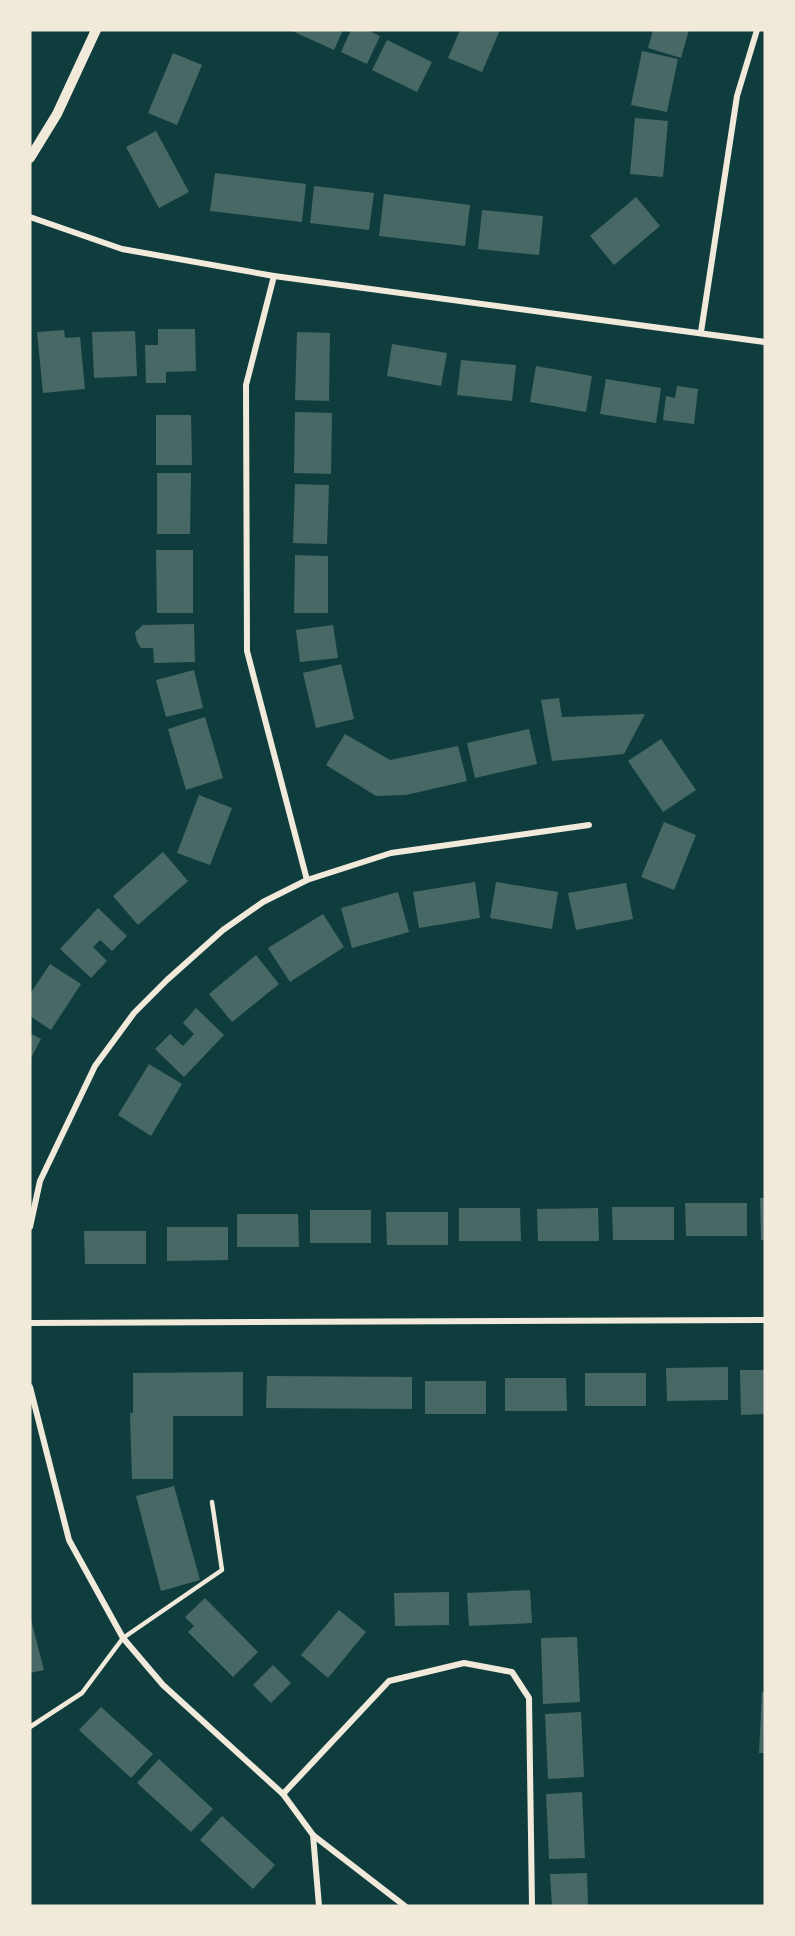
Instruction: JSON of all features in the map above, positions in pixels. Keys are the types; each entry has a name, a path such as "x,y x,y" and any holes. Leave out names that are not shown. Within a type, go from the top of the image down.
{"street":[{"path":"30,158 57,114 96,30"},
{"path":"701,332 737,96 757,30"},
{"path":"30,217 122,249 274,276 765,342"},
{"path":"274,276 246,385 247,651 306,880"},
{"path":"30,1227 40,1181 95,1066 134,1013 223,930 263,902 306,880 391,853 589,825"},
{"path":"30,1323 765,1320"},
{"path":"30,1387 33,1411 69,1540 123,1638 163,1685 283,1794 313,1835 405,1906"},
{"path":"283,1794 389,1681 464,1663 512,1672 529,1698 532,1906"},
{"path":"313,1835 319,1906"}],"lane":[{"path":"30,1727 82,1693 123,1638 222,1570 212,1502"}],"building":[{"path":"290,30 343,30 334,50"},
{"path":"351,30 367,30 380,36 367,64 341,52"},
{"path":"460,30 500,30 482,72 448,58"},
{"path":"653,30 689,30 681,58 648,48"},
{"path":"387,40 432,62 417,92 372,70"},
{"path":"642,51 678,59 667,112 631,105"},
{"path":"173,53 202,65 177,125 148,113"},
{"path":"635,118 668,121 663,177 630,174"},
{"path":"156,131 189,192 159,208 126,147"},
{"path":"215,173 306,184 302,222 210,211"},
{"path":"314,186 374,193 369,230 310,223"},
{"path":"384,194 470,205 465,246 379,236"},
{"path":"636,197 660,226 614,265 590,236"},
{"path":"482,210 543,216 539,255 478,249"},
{"path":"158,329 195,329 196,371 166,372 166,383 146,383 145,345 158,345"},
{"path":"64,330 65,338 80,337 85,389 43,393 37,332"},
{"path":"135,331 137,376 94,378 92,332"},
{"path":"297,332 330,333 329,401 295,400"},
{"path":"392,344 447,353 441,386 387,376"},
{"path":"461,360 516,365 512,401 457,395"},
{"path":"536,366 592,376 586,412 530,402"},
{"path":"606,379 661,388 656,423 600,414"},
{"path":"677,386 698,389 694,424 663,420 666,396 675,398"},
{"path":"295,412 332,413 331,474 294,473"},
{"path":"156,415 191,415 192,465 156,465"},
{"path":"157,473 191,473 190,534 157,534"},
{"path":"295,484 329,485 327,544 293,543"},
{"path":"156,550 193,550 193,613 157,613"},
{"path":"295,555 328,556 328,613 294,613"},
{"path":"194,624 195,662 154,663 153,648 141,648 137,642 135,632 143,625"},
{"path":"333,625 338,658 300,662 296,630"},
{"path":"341,664 354,719 316,728 303,673"},
{"path":"194,670 203,708 166,717 156,680"},
{"path":"559,698 562,717 645,714 624,754 552,761 541,700"},
{"path":"205,717 223,778 186,790 168,729"},
{"path":"529,729 537,764 475,778 467,743"},
{"path":"345,734 390,760 458,746 467,781 406,795 376,796 326,765"},
{"path":"661,739 696,790 663,812 628,761"},
{"path":"199,795 232,808 210,865 177,853"},
{"path":"664,822 696,835 674,890 641,877"},
{"path":"163,852 188,881 138,925 113,896"},
{"path":"475,882 480,918 419,928 413,892"},
{"path":"496,882 558,892 552,929 490,918"},
{"path":"626,883 633,919 576,930 568,893"},
{"path":"398,892 409,932 352,948 341,908"},
{"path":"98,908 127,936 112,951 100,940 93,947 107,961 91,978 60,949"},
{"path":"323,914 344,947 290,982 268,948"},
{"path":"256,955 279,984 232,1022 209,994"},
{"path":"50,964 81,984 51,1030 30,1016 30,994"},
{"path":"196,1008 224,1035 184,1077 155,1049 170,1034 183,1046 194,1034 183,1023"},
{"path":"30,1033 41,1039 30,1060"},
{"path":"149,1064 182,1084 151,1136 118,1115"},
{"path":"760,1198 765,1198 765,1240 761,1240"},
{"path":"685,1203 747,1203 747,1236 686,1236"},
{"path":"612,1207 674,1207 674,1240 613,1240"},
{"path":"459,1208 520,1208 521,1241 459,1241"},
{"path":"598,1208 599,1241 538,1241 537,1209"},
{"path":"310,1210 371,1210 371,1243 310,1243"},
{"path":"386,1212 448,1212 448,1245 387,1245"},
{"path":"237,1214 298,1214 299,1247 237,1247"},
{"path":"167,1227 228,1227 228,1260 167,1261"},
{"path":"84,1231 146,1231 146,1264 85,1264"},
{"path":"728,1367 728,1400 667,1401 666,1368"},
{"path":"740,1370 765,1370 765,1414 741,1415"},
{"path":"243,1372 243,1416 173,1416 173,1479 132,1479 130,1413 133,1413 133,1373"},
{"path":"585,1373 646,1373 646,1406 585,1406"},
{"path":"267,1376 412,1377 412,1409 266,1408"},
{"path":"505,1378 566,1378 567,1411 505,1411"},
{"path":"425,1381 486,1381 486,1414 425,1414"},
{"path":"174,1486 200,1580 161,1591 136,1496"},
{"path":"530,1590 532,1623 469,1626 467,1593"},
{"path":"449,1592 449,1625 395,1626 394,1593"},
{"path":"205,1598 258,1652 233,1677 188,1632 194,1626 185,1617"},
{"path":"339,1610 366,1632 328,1678 301,1655"},
{"path":"30,1616 44,1670 30,1673"},
{"path":"577,1637 580,1702 543,1704 541,1638"},
{"path":"273,1665 291,1683 271,1703 253,1685"},
{"path":"762,1692 765,1692 765,1753 759,1753"},
{"path":"101,1707 153,1754 131,1778 79,1730"},
{"path":"581,1712 584,1777 548,1779 545,1714"},
{"path":"159,1759 213,1809 191,1832 137,1783"},
{"path":"582,1792 585,1858 549,1859 546,1794"},
{"path":"222,1816 275,1865 253,1889 200,1840"},
{"path":"587,1873 588,1906 552,1906 550,1874"}]}
